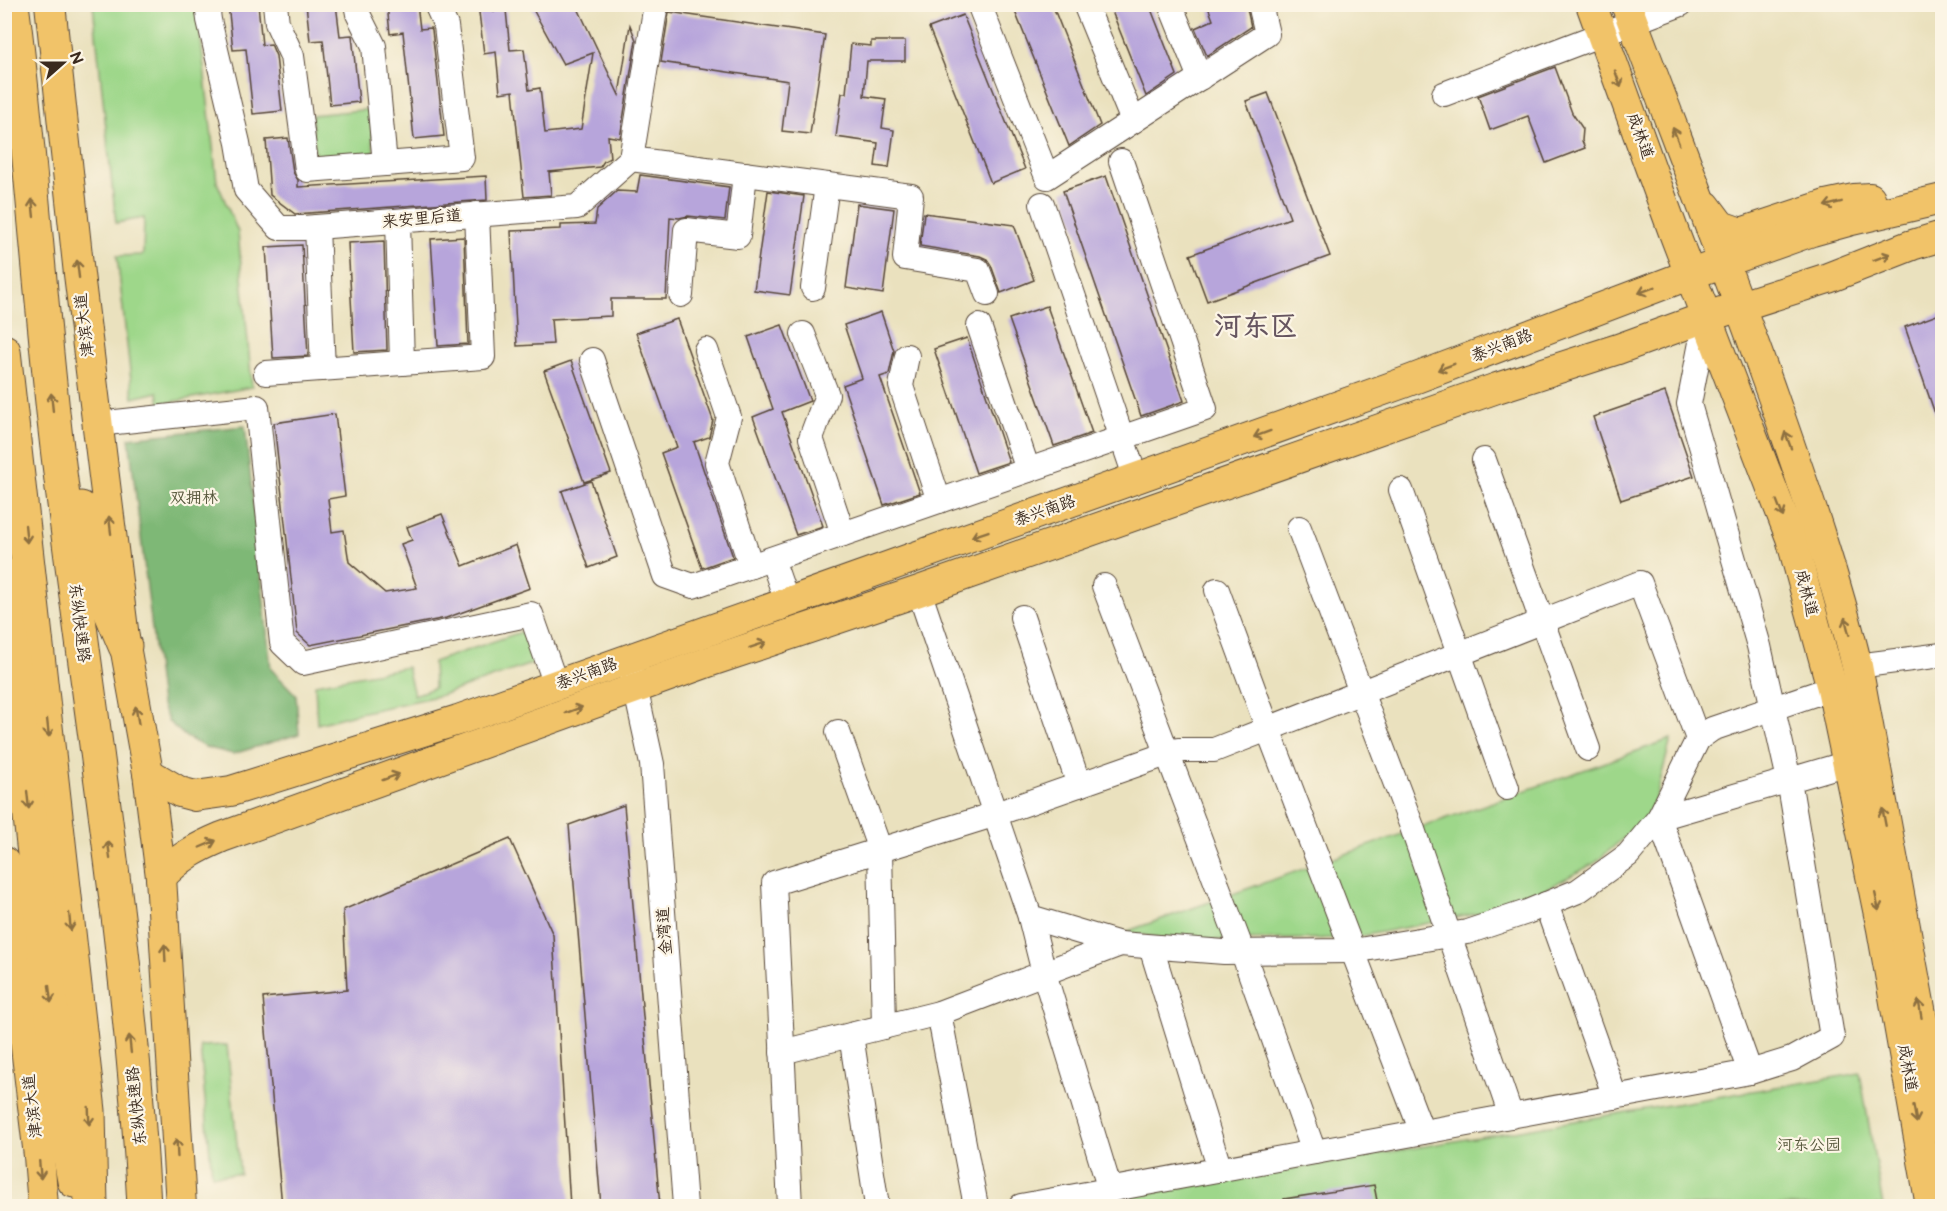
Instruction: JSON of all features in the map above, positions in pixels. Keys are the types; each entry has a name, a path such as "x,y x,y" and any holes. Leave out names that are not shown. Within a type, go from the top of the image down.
{"highway":[{"name":"东纵快速路","path":"14,4 58,460 115,899 140,1138 144,1206"},
{"path":"4,351 89,1111 91,1206"},
{"path":"58,460 79,502 105,598 124,646"},
{"path":"4,575 67,1141 78,1206"}],"main road":[{"name":"津滨大道","path":"50,4 124,646 148,773 161,877 181,1206"},
{"name":"成林道","path":"1591,4 1664,202 1693,253 1718,289 1830,561 1857,666 1942,1128"},
{"name":"成林道","path":"1630,14 1696,191 1718,289 1730,375 1791,538 1832,688 1882,929 1931,1206"},
{"path":"1696,191 1721,226 1741,233 1826,205 1854,199 1882,198 1911,206"},
{"path":"1718,289 1753,267 1843,235 1882,213 1942,199"},
{"name":"泰兴南路","path":"148,773 180,792 195,796 231,791 458,720 556,686 1403,383 1718,289 1828,278 1912,245 1942,236"},
{"name":"泰兴南路","path":"161,877 175,862 190,852 222,837 637,688 1420,415 1618,349 1718,289"},
{"name":"津滨大道","path":"4,862 9,951 39,1156 43,1206"}],"street":[{"name":"来安里后道","path":"207,4 238,143 246,190 279,228 576,207 631,159"},
{"path":"275,4 277,23 292,57 307,170 462,158 446,26 436,4"},
{"path":"356,4 357,14 374,46 385,164"},
{"path":"656,4 631,159 911,196 905,258 978,270 987,294"},
{"path":"979,4 1047,177 1267,34 1260,4"},
{"path":"1085,4 1133,121"},
{"path":"1170,4 1200,78"},
{"path":"1444,94 1602,36 1630,14 1681,4"},
{"path":"592,360 665,576 693,586 1205,409 1121,160"},
{"path":"681,295 686,230 738,236 745,174"},
{"path":"813,288 827,185"},
{"path":"1042,204 1136,479"},
{"path":"266,373 483,357 477,214"},
{"path":"398,221 402,363"},
{"path":"317,227 323,369"},
{"path":"1021,1206 1750,1072 1792,1059 1832,1037 1789,780 1759,646 1689,404 1718,289"},
{"path":"979,326 1028,470"},
{"path":"802,334 827,395 811,438 843,534"},
{"path":"706,350 729,417 717,463 761,563 787,602"},
{"path":"907,356 901,386 939,501"},
{"path":"97,424 257,407 282,643 303,663 531,614 556,686"},
{"path":"1484,460 1588,749"},
{"path":"1401,490 1507,789"},
{"path":"1299,528 1411,824 1511,1116"},
{"path":"790,1206 774,883 996,814 1178,750 1214,750 1640,583 1698,739"},
{"path":"1104,585 1243,953 1314,1152"},
{"path":"1217,590 1422,1132"},
{"path":"919,591 1030,917 1044,973 1110,1190"},
{"path":"1022,616 1078,785"},
{"path":"1857,666 1942,655"},
{"name":"金湾道","path":"628,659 637,688 652,764 685,1206"},
{"path":"1030,917 1120,944 1243,953 1353,951 1467,932 1578,891 1628,855 1659,818 1698,739 1712,729 1832,688"},
{"path":"838,732 880,850 884,1027"},
{"path":"1659,818 1848,763"},
{"path":"1659,818 1750,1072"},
{"path":"1546,904 1614,1097"},
{"path":"782,1052 939,1013 1120,944"},
{"path":"1151,946 1220,1170"},
{"path":"939,1013 976,1206"},
{"path":"851,1035 877,1206"}],"green space":[{"path":"93,5 197,5 217,182 238,232 252,387 160,404 158,392 133,398 117,256 143,255 144,218 116,223"},
{"path":"371,109 374,154 315,159 312,115"},
{"name":"双拥林","path":"245,426 271,669 296,695 299,734 233,754 205,747 186,737 169,722 161,704 129,438"},
{"path":"524,631 534,663 442,695 317,724 315,684 407,667 414,695 434,688 433,662"},
{"path":"1671,739 1652,813 1595,863 1512,907 1351,938 1179,941 1125,932"},
{"path":"227,1045 240,1174 212,1175 200,1046"},
{"name":"河东公园","path":"1860,1073 1883,1206 1069,1206"}],"building":[{"path":"228,4 258,4 262,45 271,44 276,56 282,111 253,114 246,49 233,50"},
{"path":"306,4 336,4 340,36 352,35 359,102 330,105 323,40 310,41"},
{"path":"387,4 417,4 420,29 431,28 432,30 444,136 414,139 403,32 390,34"},
{"path":"478,4 494,4 494,11 506,10 510,50 524,49 529,90 540,88 545,133 581,129 593,53 563,64 530,4 576,4 619,95 630,25 636,40 620,138 608,136 610,158 600,167 549,172 551,195 524,197 513,91 500,93 496,52 484,54"},
{"path":"1012,4 1052,4 1100,125 1069,146"},
{"path":"1109,4 1149,4 1177,75 1146,96"},
{"path":"1207,4 1246,4 1251,27 1207,56 1195,28 1213,20"},
{"path":"669,12 825,35 810,134 782,131 788,81 661,62"},
{"path":"963,15 1025,169 991,183 929,28"},
{"path":"871,41 905,41 905,61 867,61 864,96 886,99 882,128 894,130 889,168 875,166 878,143 836,137 842,93 846,93 851,44 871,46"},
{"path":"1555,67 1572,113 1583,129 1582,141 1585,148 1546,163 1528,116 1490,130 1478,96"},
{"path":"1268,93 1330,256 1207,301 1190,255 1290,218 1246,101"},
{"path":"288,138 293,172 298,180 298,187 486,176 487,200 295,214 270,195 266,140"},
{"path":"640,175 729,187 725,220 688,216 670,217 666,299 611,299 611,316 551,319 553,344 517,346 511,231 561,229 561,225 595,224 597,209 617,191 637,192"},
{"path":"1106,176 1184,401 1141,416 1063,191"},
{"path":"768,191 804,196 790,295 754,290"},
{"path":"857,204 894,209 883,294 846,288"},
{"path":"924,213 1014,225 1034,280 1001,293 987,259 920,246"},
{"path":"464,237 468,344 438,346 431,239"},
{"path":"384,241 387,350 354,352 348,243"},
{"path":"302,245 308,356 273,358 266,247"},
{"path":"1047,306 1092,433 1054,446 1009,319"},
{"path":"881,312 894,351 889,374 880,377 920,493 884,505 843,385 862,378 844,325"},
{"path":"1942,313 1942,428 1940,428 1905,327"},
{"path":"677,319 713,420 709,437 694,442 733,557 702,568 661,453 677,447 636,333"},
{"path":"782,325 810,401 782,412 823,526 796,535 753,417 773,409 748,337"},
{"path":"967,338 1009,462 976,473 934,349"},
{"path":"571,361 611,473 584,482 544,371"},
{"path":"1665,392 1694,476 1621,500 1593,417"},
{"path":"335,414 345,496 328,499 332,532 344,530 349,562 385,593 417,588 401,544 412,540 407,527 442,514 463,566 516,545 530,588 446,618 310,645 297,633 274,423"},
{"path":"591,481 617,557 589,568 562,491"},
{"path":"624,805 660,1206 601,1206 569,825"},
{"path":"510,839 553,935 570,1206 282,1206 263,998 347,990 343,910"},
{"path":"1374,1185 1378,1206 1284,1206 1284,1199"}],"district":[{"name":"河东区","path":"1256,326"}]}
